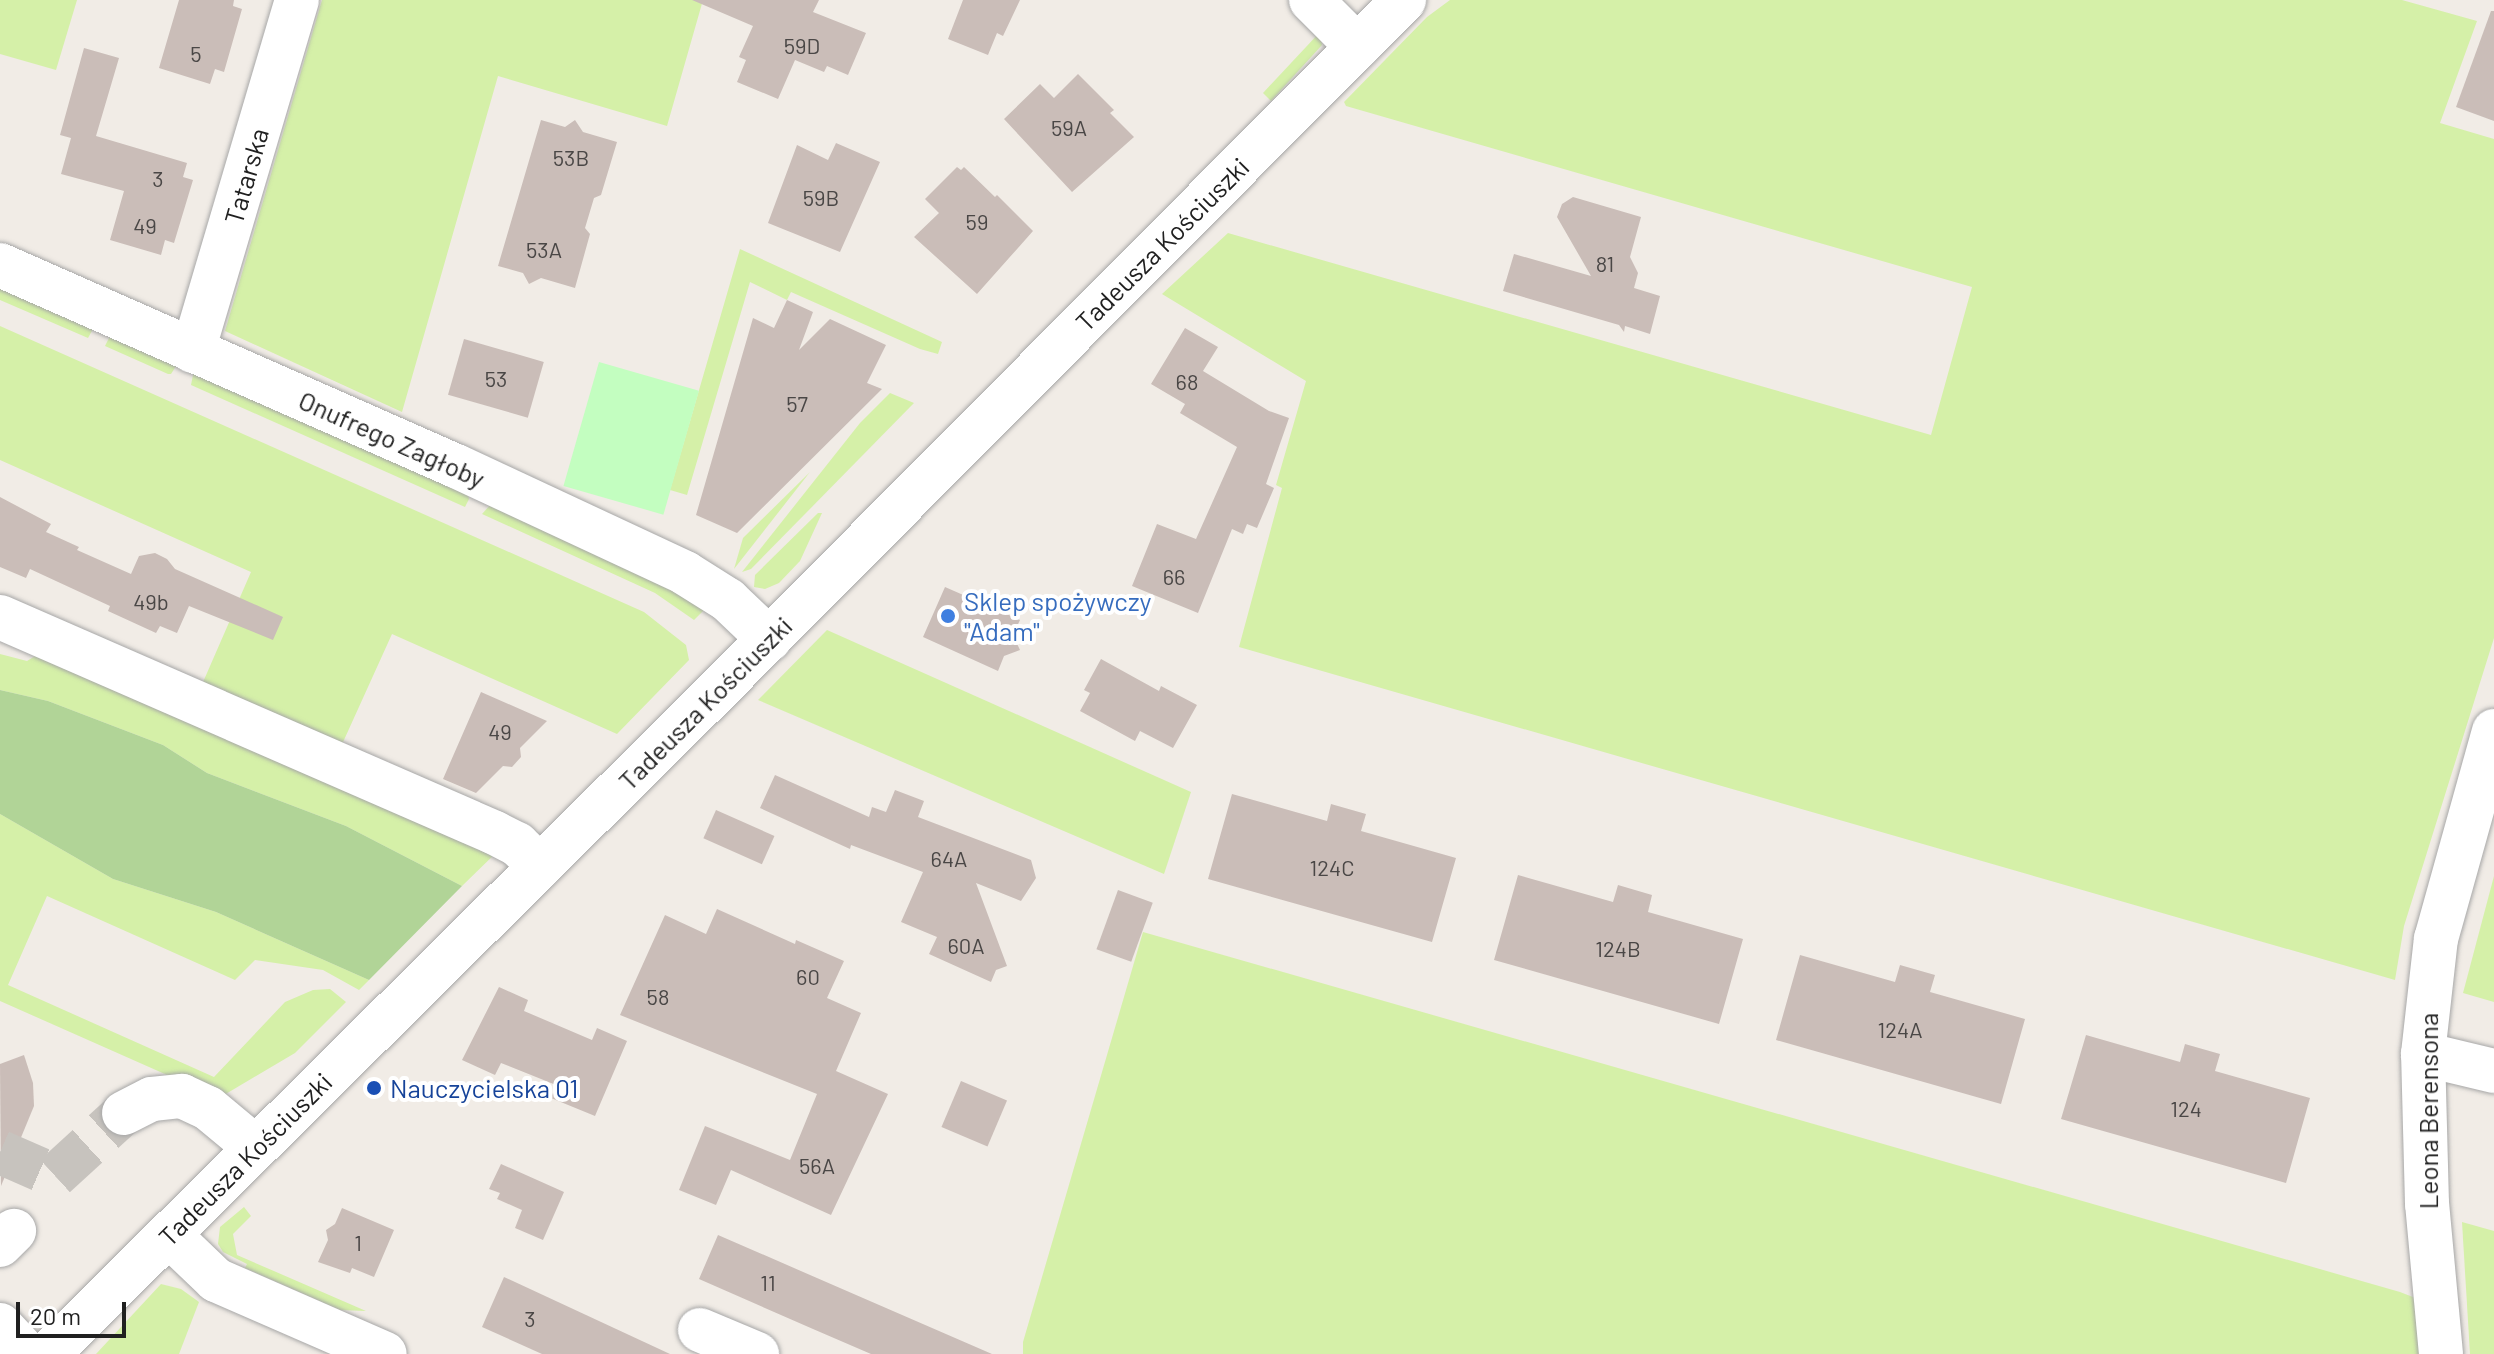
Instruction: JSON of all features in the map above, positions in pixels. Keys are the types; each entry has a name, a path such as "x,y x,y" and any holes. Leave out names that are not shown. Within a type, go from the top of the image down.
{"street":[{"name":"Tatarska","path":"193,351 203,329 297,0"},
{"path":"1311,0 1358,47"},
{"name":"Tadeusza Kościuszki","path":"48,1354 769,639 1404,0"},
{"name":"Onufrego Zagłoby","path":"0,265 456,466 685,573 728,600 769,639"},
{"path":"0,617 495,833 517,844 540,866"},
{"name":"Leona Berensona","path":"2441,1354 2424,1163 2423,1054 2436,939 2494,731"},
{"path":"2423,1054 2494,1071"},
{"path":"124,1113 152,1099 182,1096 208,1108 256,1148"},
{"path":"169,1235 216,1280 385,1354"},
{"path":"0,1325 27,1354"},
{"path":"700,1330 757,1354"}],"green space":[{"path":"0,0 77,0 56,70 0,54"},
{"path":"322,0 703,0 667,126 498,76 402,412 225,331"},
{"path":"1450,0 2402,0 2477,21 2440,123 2494,139 2494,638 2404,926 2395,980 1239,647 1282,488 1276,485 1306,381 1162,294 1228,233 1931,435 1972,287 1346,106 1344,102 1427,17"},
{"path":"1320,32 1322,45 1271,101 1263,93"},
{"path":"740,249 942,342 938,354 920,349 791,292 787,300 750,282 687,495 670,490"},
{"path":"0,284 93,329 88,338 0,300"},
{"path":"0,326 644,612 686,645 689,660 617,734 392,634 339,751 200,689 251,572 0,460"},
{"path":"110,336 178,363 168,374 105,346"},
{"path":"599,362 699,391 663,515 563,486"},
{"path":"194,370 467,492 469,499 465,507 191,385"},
{"path":"890,393 914,403 751,569 742,572 860,423"},
{"path":"810,472 734,569 743,538"},
{"path":"492,503 707,607 694,620 655,593 482,514"},
{"path":"818,513 822,513 800,561 779,583 765,589 754,587 755,575"},
{"path":"827,630 1191,792 1164,874 758,700"},
{"path":"50,647 501,848 462,886 346,826 207,773 163,745 48,701 0,690 0,654 27,661"},
{"path":"0,690 48,701 163,745 207,773 346,826 462,886 369,980 216,912 113,879 0,814"},
{"path":"0,814 113,879 216,912 369,980 359,990 323,970 255,960 235,980 47,896 8,985 214,1077 285,1002 313,990 330,989 346,1002 295,1053 219,1098 0,1001"},
{"path":"2494,876 2494,1002 2463,993"},
{"path":"1143,932 2400,1292 2418,1299 2420,1354 1023,1354 1023,1342"},
{"path":"244,1207 251,1216 233,1234 237,1255 366,1311 340,1310 245,1268 247,1264 223,1252 218,1244 220,1227"},
{"path":"2462,1222 2494,1231 2494,1354 2470,1354"},
{"path":"161,1284 181,1289 199,1302 179,1354 96,1354"}],"building":[{"path":"179,0 234,0 233,6 242,9 224,72 215,69 210,84 159,68"},
{"path":"692,0 819,0 813,12 866,33 848,75 827,66 824,72 795,60 778,99 737,82 746,60 739,57 753,26"},
{"path":"963,0 1020,0 1003,36 997,33 988,55 948,39"},
{"path":"2491,11 2494,11 2494,121 2456,107"},
{"path":"84,48 119,58 96,136 187,163 183,177 193,180 174,243 165,240 161,255 110,240 124,191 61,174 71,138 60,135"},
{"path":"1078,74 1114,110 1110,113 1134,137 1072,192 1004,119 1040,84 1054,98"},
{"path":"541,120 565,127 575,120 583,132 617,142 601,195 594,198 585,228 590,234 575,288 541,278 529,284 523,273 498,266"},
{"path":"836,143 880,162 840,252 768,223 797,145 828,160"},
{"path":"957,167 961,170 964,167 1033,231 977,294 914,237 939,213 925,199"},
{"path":"1573,197 1641,217 1630,257 1638,273 1634,288 1660,296 1650,334 1625,326 1624,332 1619,325 1503,291 1514,254 1591,276 1557,217 1562,204"},
{"path":"787,300 813,312 799,350 830,319 886,345 867,383 882,389 737,533 696,515 753,318 774,328"},
{"path":"1185,328 1218,347 1203,371 1269,411 1289,418 1266,484 1274,488 1257,528 1247,524 1243,534 1232,529 1198,613 1132,586 1157,524 1196,539 1237,447 1180,413 1185,404 1151,384"},
{"path":"464,339 544,362 528,418 448,395"},
{"path":"0,497 51,524 46,532 79,547 77,550 131,574 139,556 155,553 167,559 175,569 283,617 273,640 189,606 177,633 160,626 156,633 108,611 110,606 30,569 26,578 0,567"},
{"path":"945,587 1020,620 1013,635 1020,650 1004,656 998,671 923,637"},
{"path":"1101,659 1159,691 1161,686 1197,705 1173,748 1140,731 1135,741 1080,711 1090,693 1084,690"},
{"path":"481,692 547,721 520,748 521,757 512,767 503,766 476,793 443,779"},
{"path":"775,775 869,817 872,807 886,812 895,790 924,801 918,817 1031,860 1036,878 1021,901 976,883 1007,966 996,970 991,982 929,954 937,937 901,922 923,872 851,845 850,849 760,808"},
{"path":"1232,794 1327,821 1331,804 1366,814 1361,831 1456,858 1432,942 1208,879"},
{"path":"716,810 774,836 762,864 703,838"},
{"path":"1518,875 1613,902 1618,885 1652,895 1648,912 1743,939 1719,1024 1494,960"},
{"path":"1118,890 1153,903 1131,962 1096,949"},
{"path":"717,909 795,944 796,940 844,961 827,998 861,1013 836,1071 888,1094 831,1215 731,1170 716,1205 679,1190 705,1126 790,1160 817,1094 620,1015 665,915 706,934"},
{"path":"1800,955 1895,982 1900,965 1935,975 1930,992 2025,1019 2001,1104 1776,1040"},
{"path":"499,987 528,1000 524,1011 592,1040 597,1028 627,1041 595,1116 551,1098 556,1085 501,1063 495,1075 462,1060"},
{"path":"2086,1035 2180,1062 2185,1044 2220,1054 2215,1071 2310,1098 2286,1183 2061,1119"},
{"path":"24,1055 33,1083 34,1106 1,1186 0,1064"},
{"path":"961,1081 1007,1101 987,1147 941,1127"},
{"path":"501,1164 564,1192 543,1240 515,1228 522,1210 497,1199 500,1193 489,1189"},
{"path":"342,1208 394,1230 374,1277 352,1268 350,1273 318,1262 328,1240 326,1230 335,1224"},
{"path":"718,1235 992,1354 871,1354 813,1329 699,1279"},
{"path":"504,1277 670,1354 542,1354 482,1327"}],"tunnel":[{"path":"0,1152 55,1176 124,1113"}],"place":[{"name":"Sklep spożywczy \"Adam\"","path":"948,616"},
{"name":"Nauczycielska 01","path":"374,1088"}]}
